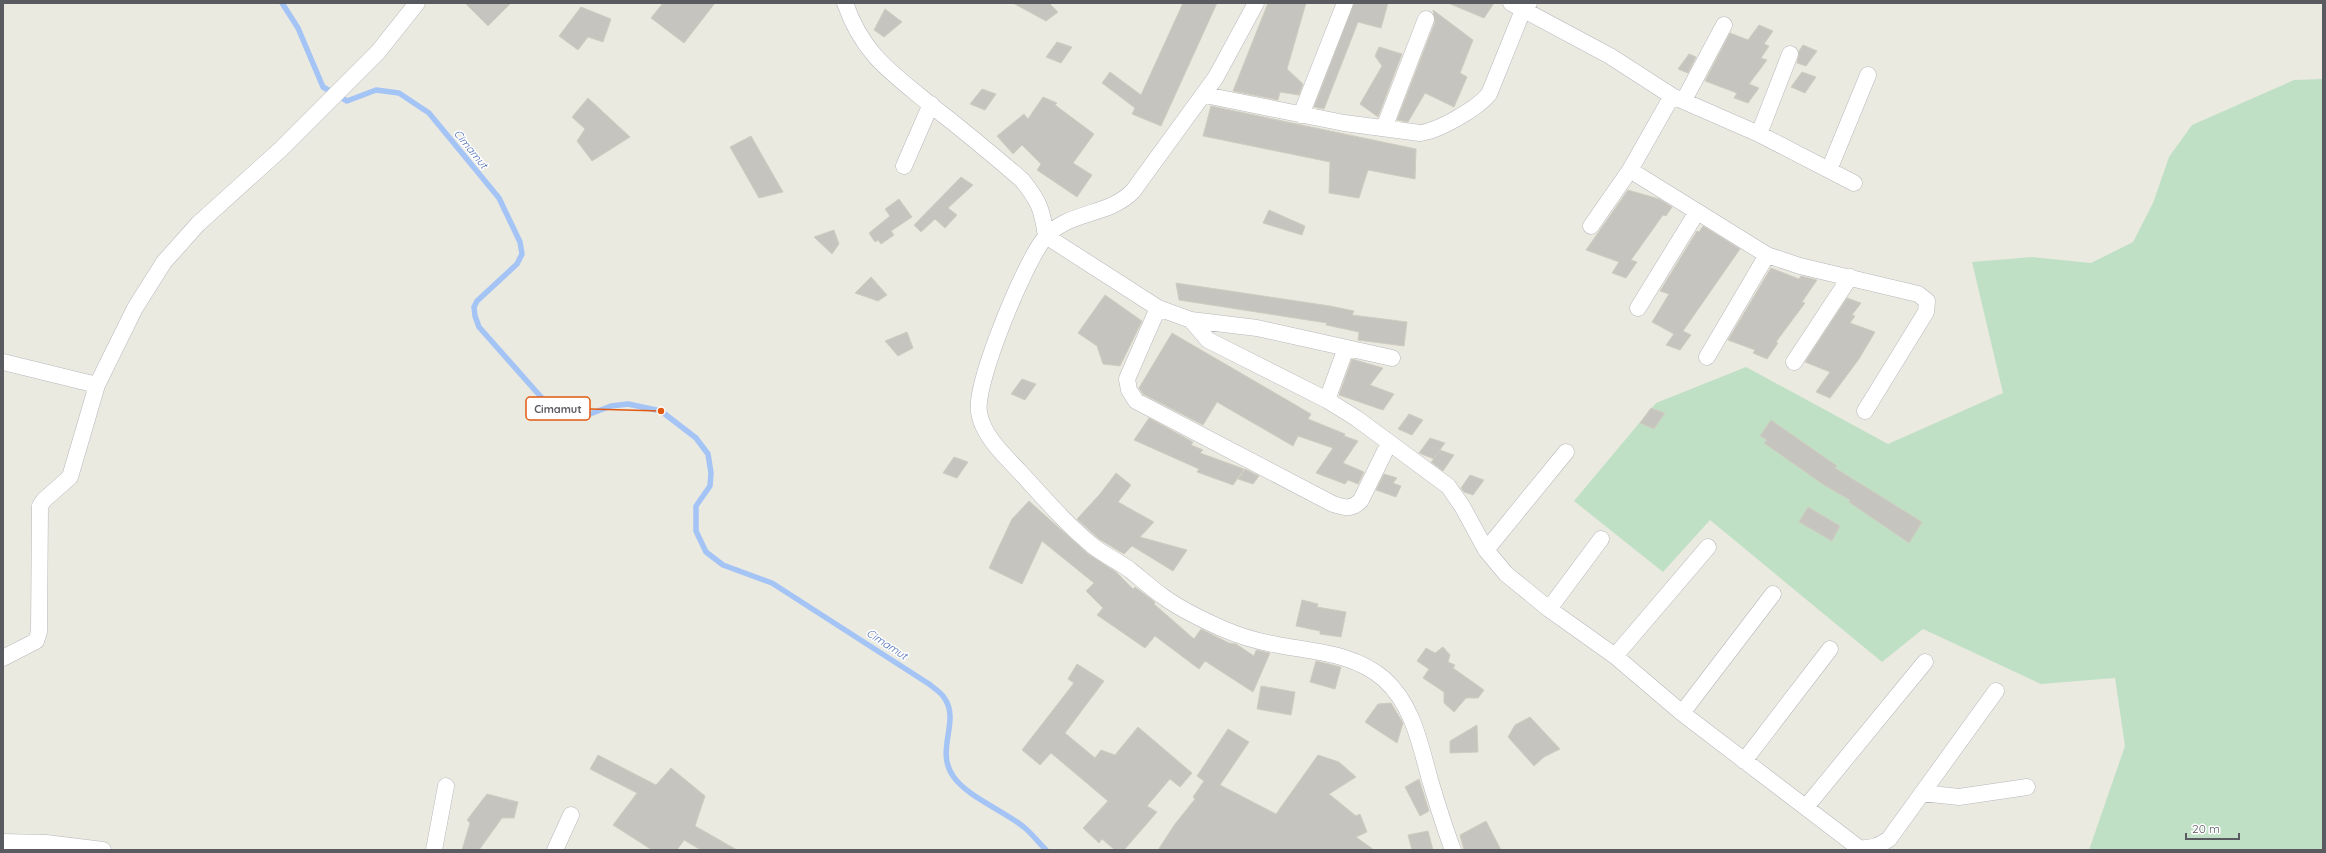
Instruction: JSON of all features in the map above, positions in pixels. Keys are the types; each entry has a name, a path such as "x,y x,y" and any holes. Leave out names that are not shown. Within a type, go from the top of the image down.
{"street":[{"path":"3,658 36,641 39,632 40,506 44,500 70,477 97,385 134,308 164,262 198,224 281,149 340,91 378,52 416,3"},
{"path":"845,3 855,30 870,52 902,83 931,104 1022,180 1033,194 1042,210 1046,236 1158,308 1191,320 1257,328 1392,358"},
{"path":"1256,3 1205,95 1131,194 1112,207 1073,217 1054,228 1039,245 1015,294 987,365 983,380 979,412 984,425 1001,452 1062,517 1095,548 1128,569 1162,596 1222,628 1269,644 1346,657 1366,666 1383,678 1398,694 1413,720 1453,850"},
{"path":"1301,115 1345,3"},
{"path":"1205,95 1301,115 1420,133 1432,131 1485,99 1489,94 1521,5 1610,56 1678,98 1759,134 1854,183"},
{"path":"1384,128 1426,19"},
{"path":"1591,226 1678,98 1724,25"},
{"path":"1759,134 1790,54"},
{"path":"1829,170 1868,75"},
{"path":"904,166 931,104"},
{"path":"1630,170 1767,255 1794,264 1918,294 1924,298 1928,308 1865,411"},
{"path":"1638,308 1697,212"},
{"path":"1707,356 1767,255"},
{"path":"1794,362 1850,277"},
{"path":"1158,308 1127,379 1129,390 1136,401 1333,504 1344,508 1355,506 1361,500 1390,443"},
{"path":"1191,320 1208,340 1327,400 1390,443 1448,486 1462,506 1486,550 1506,574 1549,609 1615,656 1682,714 1859,848 1868,849 1878,846 1888,839 1996,691"},
{"path":"1327,400 1346,348"},
{"path":"3,362 97,385"},
{"path":"1486,550 1566,452"},
{"path":"1549,609 1601,539"},
{"path":"1615,656 1708,547"},
{"path":"1682,714 1773,594"},
{"path":"1744,761 1830,649"},
{"path":"1806,807 1925,662"},
{"path":"434,850 446,786"},
{"path":"1922,792 1959,797 2027,787"},
{"path":"555,850 571,815"},
{"path":"3,842 46,843 103,850"}],"green space":[{"path":"2323,79 2323,850 2089,850 2125,746 2115,678 2041,684 1923,629 1882,662 1710,520 1663,572 1574,501 1656,403 1746,367 1888,444 2003,393 1972,262 2032,257 2091,263 2133,242 2153,203 2169,157 2192,125 2294,80"}],"building":[{"path":"465,3 511,3 488,26"},
{"path":"663,3 715,3 684,43 651,18"},
{"path":"1013,3 1049,3 1058,12 1046,21"},
{"path":"1183,3 1217,3 1161,126 1132,114 1135,108 1102,83 1110,72 1141,95"},
{"path":"1268,3 1306,3 1287,69 1303,84 1299,95 1280,92 1278,100 1233,91"},
{"path":"1354,3 1388,3 1381,28 1358,22 1324,109 1314,107"},
{"path":"1448,3 1494,3 1484,18"},
{"path":"581,7 611,19 603,42 588,37 578,50 559,36"},
{"path":"885,9 902,22 884,37 874,30"},
{"path":"1433,10 1473,40 1460,73 1467,77 1454,107 1425,93 1408,122 1397,120 1435,22"},
{"path":"1759,25 1773,31 1764,44 1769,46 1761,58 1767,60 1749,84 1759,88 1748,103 1734,98 1737,93 1705,81 1730,33 1748,40"},
{"path":"1057,42 1072,47 1061,63 1046,57"},
{"path":"1803,45 1817,51 1806,66 1797,63 1799,51"},
{"path":"1379,47 1402,54 1378,117 1360,104 1382,66 1375,56"},
{"path":"1689,54 1696,57 1688,73 1678,69"},
{"path":"1802,72 1816,77 1805,93 1791,87"},
{"path":"982,89 996,94 985,110 970,104"},
{"path":"1043,97 1057,103 1055,105 1094,134 1073,163 1092,175 1077,197 1037,170 1041,164 1022,145 1013,154 997,136 1024,114 1028,119"},
{"path":"588,98 630,137 592,161 577,141 585,129 572,117"},
{"path":"1211,106 1416,149 1415,179 1368,170 1359,198 1329,193 1330,162 1203,136"},
{"path":"751,136 783,192 759,198 730,147"},
{"path":"961,177 973,185 948,208 957,215 945,228 935,219 921,232 914,225"},
{"path":"1628,190 1659,199 1672,207 1666,216 1663,215 1631,260 1637,262 1626,278 1612,273 1619,262 1586,250"},
{"path":"899,199 912,217 891,231 894,235 881,244 878,240 875,242 869,233 890,216 885,209"},
{"path":"1269,210 1305,226 1302,235 1263,223"},
{"path":"1703,226 1740,249 1683,331 1691,335 1680,350 1666,345 1674,334 1652,322 1669,294 1660,291 1697,231 1699,232"},
{"path":"834,230 839,244 832,254 814,237"},
{"path":"1771,268 1799,279 1801,276 1817,280 1802,302 1805,303 1776,342 1778,343 1767,359 1753,353 1755,350 1728,340"},
{"path":"871,277 887,295 878,301 855,293"},
{"path":"1176,283 1330,306 1354,311 1352,315 1407,322 1404,346 1358,340 1359,332 1326,325 1327,323 1179,300"},
{"path":"1105,295 1142,321 1120,366 1103,364 1097,346 1078,333"},
{"path":"1847,298 1861,303 1852,315 1855,316 1850,323 1875,332 1859,359 1830,398 1816,392 1830,372 1805,362"},
{"path":"907,332 913,348 898,356 885,341"},
{"path":"1172,333 1311,414 1308,419 1358,441 1343,463 1364,472 1358,484 1348,480 1345,484 1316,473 1333,448 1298,436 1293,446 1217,402 1203,425 1143,394 1139,388"},
{"path":"1352,359 1383,368 1370,385 1394,394 1383,410 1339,395"},
{"path":"1022,379 1036,384 1025,400 1011,394"},
{"path":"1651,408 1665,413 1654,429 1640,423"},
{"path":"1409,414 1423,420 1412,435 1398,429"},
{"path":"1149,418 1193,442 1191,445 1203,450 1200,453 1244,469 1233,485 1197,472 1199,469 1134,440"},
{"path":"1771,420 1837,466 1835,468 1922,522 1909,543 1849,502 1850,500 1824,485 1764,443 1767,440 1760,436"},
{"path":"1430,438 1445,443 1434,458 1440,450 1454,455 1443,471 1431,462 1434,459 1419,453"},
{"path":"954,457 968,462 957,478 943,473"},
{"path":"1245,469 1259,476 1253,484 1238,479"},
{"path":"1116,473 1131,485 1118,502 1154,522 1140,537 1187,550 1173,571 1132,546 1124,554 1099,539 1077,519 1100,494"},
{"path":"1384,474 1397,478 1393,483 1401,486 1396,497 1376,490"},
{"path":"1470,475 1484,480 1473,495 1464,492 1461,488"},
{"path":"1029,501 1087,553 1116,572 1133,589 1135,587 1155,602 1154,604 1194,639 1201,629 1229,643 1236,644 1254,656 1256,650 1270,653 1253,692 1205,661 1199,669 1155,636 1145,648 1097,615 1103,608 1086,591 1094,583 1042,541 1022,584 989,568 1012,519"},
{"path":"1808,507 1840,526 1832,541 1799,522"},
{"path":"1302,600 1318,604 1317,607 1346,612 1341,637 1320,634 1320,631 1296,626"},
{"path":"1443,647 1450,655 1448,662 1455,665 1453,668 1484,690 1478,698 1466,698 1454,712 1444,703 1444,692 1423,678 1429,669 1417,661 1426,648 1435,653"},
{"path":"1316,661 1341,667 1335,689 1310,682"},
{"path":"1077,664 1104,681 1065,733 1095,758 1101,750 1115,755 1138,727 1192,773 1180,787 1170,779 1147,806 1157,812 1124,850 1115,850 1102,839 1099,843 1083,828 1108,801 1051,753 1040,765 1022,750 1074,683 1068,679"},
{"path":"1261,686 1295,692 1291,715 1257,709"},
{"path":"1391,703 1403,723 1397,743 1365,722 1378,704"},
{"path":"1530,717 1560,749 1544,757 1534,766 1508,737 1515,725"},
{"path":"1477,725 1478,752 1450,753 1450,741"},
{"path":"1228,729 1249,742 1220,785 1276,814 1318,755 1339,762 1356,777 1329,794 1356,816 1360,814 1367,832 1356,837 1374,850 1158,850 1175,824 1195,799 1193,797 1204,781 1197,776"},
{"path":"598,755 656,785 671,768 705,796 695,826 737,850 701,850 684,840 677,850 652,850 613,825 637,793 590,769"},
{"path":"1419,779 1429,811 1420,816 1405,787"},
{"path":"487,794 518,802 514,818 502,818 479,850 462,850 470,823 467,820"},
{"path":"1486,821 1501,850 1464,850 1460,835"},
{"path":"1428,831 1433,850 1412,850 1408,835"}],"waterway":[{"name":"Cimamut","path":"282,3 298,28 323,87 347,101 376,90 399,93 429,113 499,198 520,242 522,254 517,264 477,301 474,307 475,316 479,327 549,406 567,415 590,414 611,406 628,404 661,411 696,438 708,454 711,473 710,486 696,506 696,531 706,552 723,565 772,583 938,691 944,697 949,708 950,717 946,756 948,766 953,776 967,791 1025,828 1046,850"}],"place":[{"name":"Cimamut","path":"661,411"}]}
